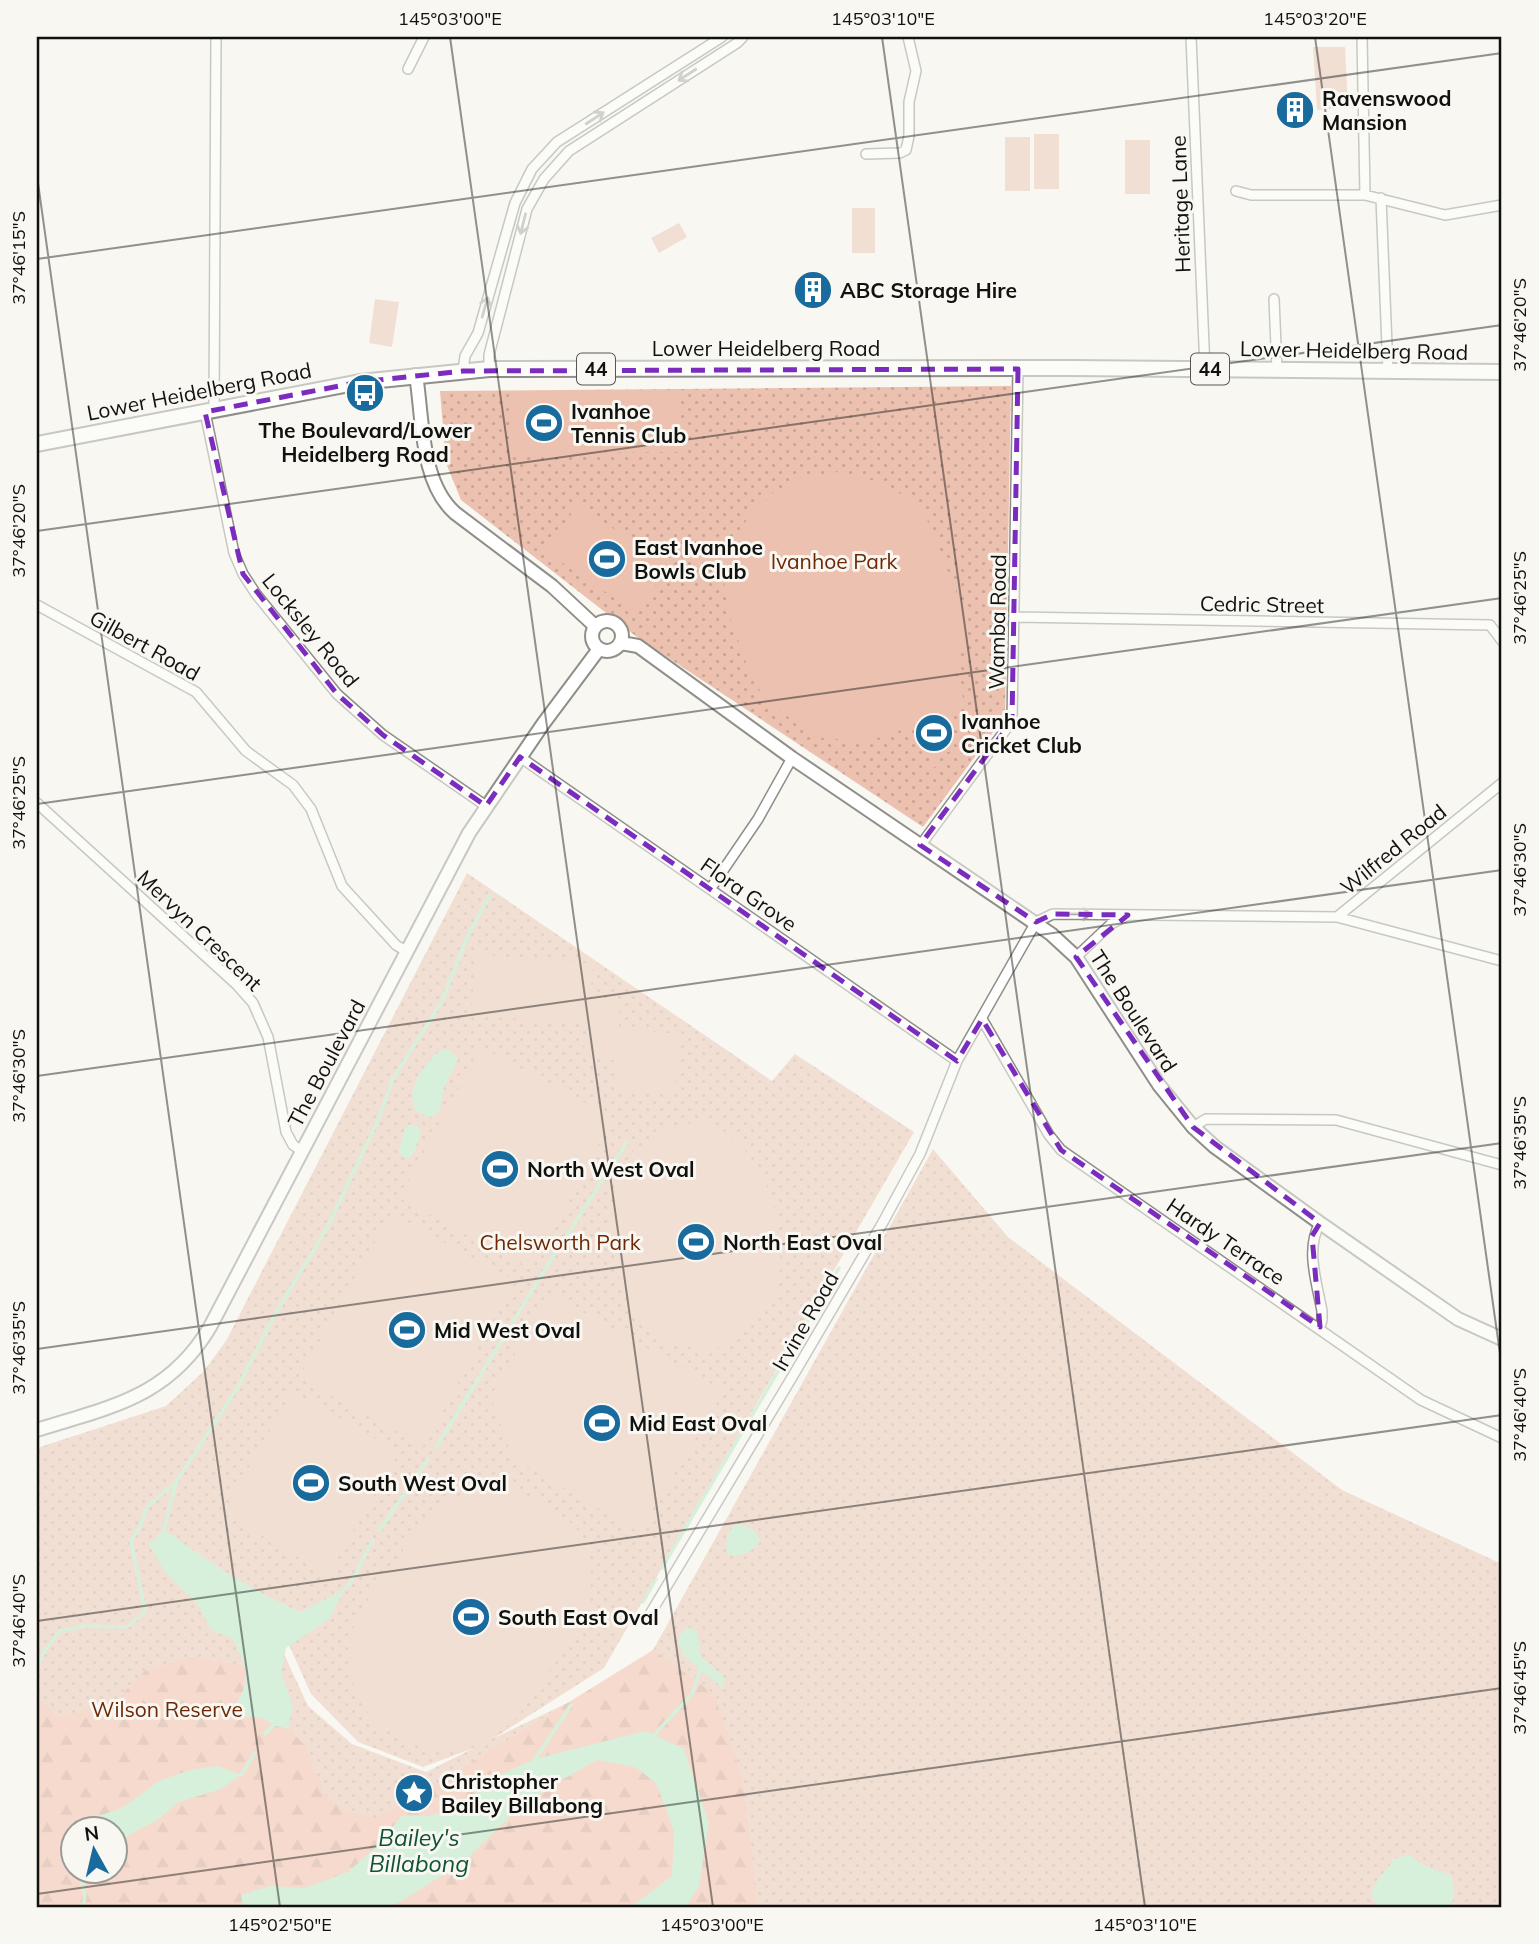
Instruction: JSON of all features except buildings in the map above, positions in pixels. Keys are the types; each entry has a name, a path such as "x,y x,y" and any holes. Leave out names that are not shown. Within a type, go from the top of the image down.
{"main road":[{"name":"Lower Heidelberg Road","path":"37,444 360,382 489,369 1205,369 1502,372"}],"street":[{"name":"Locksley Road","path":"216,37 209,411 234,552 243,574 256,594 337,694 383,735 486,806"},
{"path":"408,69 424,37"},
{"path":"463,371 465,356 478,333 515,203 532,169 557,142 722,37"},
{"path":"489,369 489,355 527,209 544,178 569,151 737,44 743,37"},
{"path":"866,154 900,153 906,150 909,136 909,102 916,71 908,37"},
{"name":"Heritage Lane","path":"1191,37 1205,369"},
{"path":"1362,37 1365,195"},
{"path":"1236,191 1251,195 1365,195 1445,215 1502,205"},
{"path":"1381,198 1388,371"},
{"path":"1274,299 1277,370"},
{"name":"Wamba Road","path":"920,846 1012,721 1018,369"},
{"path":"416,375 429,467 444,503 552,586 595,626"},
{"name":"Gilbert Road","path":"37,605 196,692 246,751 293,785 311,809 342,886 396,945 406,951"},
{"name":"Cedric Street","path":"1015,617 1490,625 1502,641"},
{"path":"604,621 614,622 621,628 621,643 609,651 599,649 593,641 595,626 604,621"},
{"name":"The Boulevard","path":"621,643 638,646 792,758 1036,922 1076,957 1159,1085 1193,1127 1215,1147 1458,1319 1502,1339"},
{"name":"The Boulevard","path":"37,1430 127,1401 152,1388 190,1358 210,1327 452,864 486,806 599,649"},
{"name":"Flora Grove","path":"520,757 957,1061"},
{"path":"711,888 758,819 792,758"},
{"name":"Wilfred Road","path":"1036,922 1053,914 1337,917 1502,783"},
{"name":"Mervyn Crescent","path":"37,803 237,985 253,1003 268,1037 286,1132 293,1145 302,1151"},
{"path":"1076,957 1111,924 1128,915"},
{"path":"1337,917 1502,961"},
{"name":"Irvine Road","path":"647,1619 882,1224 920,1154 957,1061 1036,922"},
{"name":"Hardy Terrace","path":"982,1019 1049,1135 1061,1150 1421,1399 1502,1438"},
{"path":"1193,1127 1206,1119 1336,1120 1502,1165"},
{"path":"1320,1223 1312,1236 1322,1311 1320,1327"}],"highlighted area":[{"path":"1018,369 1012,721 920,845 1036,922 1053,914 1128,915 1076,957 1193,1127 1320,1223 1312,1236 1320,1327 1061,1150 982,1019 957,1061 520,757 486,806 383,735 337,694 243,574 205,412 360,382 463,371"}],"green space":[{"path":"1313,47 1345,47 1348,107 1317,110"},
{"path":"1034,134 1059,134 1059,189 1034,189"},
{"path":"1005,137 1030,137 1030,191 1005,191"},
{"path":"1125,140 1150,140 1150,194 1125,194"},
{"path":"852,208 875,208 875,253 852,253"},
{"path":"679,223 687,237 659,253 651,238"},
{"path":"375,299 399,302 392,347 369,343"},
{"name":"Ivanhoe Park","path":"1011,386 1005,716 923,827 637,637 461,500 446,463 440,391"},
{"path":"511,393 677,393 677,452 511,453"},
{"path":"835,472 856,475 886,485 909,499 926,517 965,614 965,644 955,672 966,707 942,715 952,751 936,755 938,766 932,768 918,719 902,730 868,741 822,738 771,706 752,679 731,621 724,584 735,537 751,514 775,491 804,477"},
{"name":"East Ivanhoe Bowls Club","path":"577,505 669,565 637,613 546,552"},
{"name":"Chelsworth Park","path":"467,873 772,1081 795,1054 914,1132 604,1668 494,1738 599,1688 653,1650 933,1149 1008,1237 1342,1490 1502,1564 1502,1907 37,1907 37,1448 166,1406 203,1372 226,1341","holes":["173,1536 275,1614 311,1694 358,1742 423,1767 474,1748 426,1772 352,1744 308,1706 267,1617"]},
{"path":"476,954 593,964 590,997 620,999 619,1029 679,1034 675,1095 614,1090 616,1060 583,1057 587,1024 471,1015"},
{"name":"North West Oval","path":"481,1047 613,1118 532,1269 399,1198"},
{"name":"North East Oval","path":"709,1122 737,1140 762,1173 775,1210 781,1261 776,1301 747,1330 713,1351 669,1343 635,1319 616,1269 610,1223 619,1180 633,1151 676,1125"},
{"name":"Mid West Oval","path":"391,1213 515,1281 423,1446 299,1378"},
{"name":"Mid East Oval","path":"549,1293 724,1391 639,1532 533,1470 511,1454 491,1397"},
{"name":"South West Oval","path":"292,1392 399,1452 328,1574 223,1513"},
{"name":"South East Oval","path":"489,1487 515,1489 567,1519 580,1533 591,1569 590,1602 581,1625 517,1717 480,1743 447,1752 432,1751 385,1729 364,1708 351,1672 351,1637 358,1617 369,1599 432,1513 454,1499"},
{"name":"Wilson Reserve","path":"653,1650 714,1694 743,1780 758,1907 37,1907 37,1699 61,1717 118,1698 145,1671 190,1657 246,1666 243,1696 228,1714 262,1718 288,1729 305,1745 325,1795 350,1812 376,1818 430,1788"}],"water":[{"path":"442,1050 450,1050 458,1059 444,1087 439,1112 431,1117 419,1113 412,1096 420,1074"},
{"path":"416,1125 421,1131 410,1158 403,1157 399,1152 405,1127"},
{"path":"736,1524 751,1529 760,1542 745,1553 727,1554 729,1534"},
{"path":"164,1529 247,1585 301,1612 345,1589 329,1619 286,1648 281,1672 293,1707 288,1729 262,1718 228,1714 245,1686 243,1661 233,1639 211,1630 197,1603 165,1572 149,1544"},
{"path":"688,1627 697,1631 701,1657 724,1677 723,1688 685,1657 678,1642 680,1635"},
{"name":"Bailey's Billabong","path":"645,1731 684,1749 709,1823 699,1886 686,1907 631,1907 672,1876 674,1831 656,1783 635,1767 597,1760 551,1786 513,1814 462,1863 400,1902 384,1907 243,1907 241,1895 270,1886 305,1888 348,1872 376,1847 402,1816 430,1816 463,1804 495,1777 535,1759"},
{"path":"218,1766 241,1775 221,1789 179,1802 157,1820 130,1834 130,1814 104,1814 122,1808 159,1781 190,1770"},
{"path":"1410,1855 1422,1865 1450,1875 1454,1891 1450,1907 1379,1907 1372,1894 1376,1882 1393,1859"}],"waterway":[{"path":"164,1529 176,1482 239,1385 273,1318 328,1226 378,1120 393,1079 442,1001 468,935 490,895"},
{"path":"564,1240 627,1142"},
{"path":"436,1448 557,1250"},
{"path":"662,1568 839,1268"},
{"path":"379,1531 428,1459"},
{"path":"37,1667 45,1650 60,1631 83,1626 127,1627 145,1612 131,1540 139,1529 147,1507 174,1484"},
{"path":"345,1589 373,1540"},
{"path":"643,1602 656,1579"},
{"path":"654,1735 692,1694 700,1670"},
{"path":"535,1759 571,1705"},
{"path":"265,1734 274,1725"},
{"path":"241,1775 255,1753"},
{"path":"82,1884 85,1896 83,1907"}],"place":[{"name":"Ravenswood Mansion","path":"1295,110"},
{"name":"ABC Storage Hire","path":"813,290"},
{"name":"The Boulevard/Lower Heidelberg Road","path":"365,393"},
{"name":"Ivanhoe Tennis Club","path":"544,423"},
{"name":"East Ivanhoe Bowls Club","path":"607,559"},
{"name":"Ivanhoe Cricket Club","path":"934,733"},
{"name":"North West Oval","path":"500,1169"},
{"name":"North East Oval","path":"696,1242"},
{"name":"Mid West Oval","path":"407,1330"},
{"name":"Mid East Oval","path":"602,1423"},
{"name":"South West Oval","path":"311,1483"},
{"name":"South East Oval","path":"471,1617"},
{"name":"Christopher Bailey Billabong","path":"414,1793"}]}
